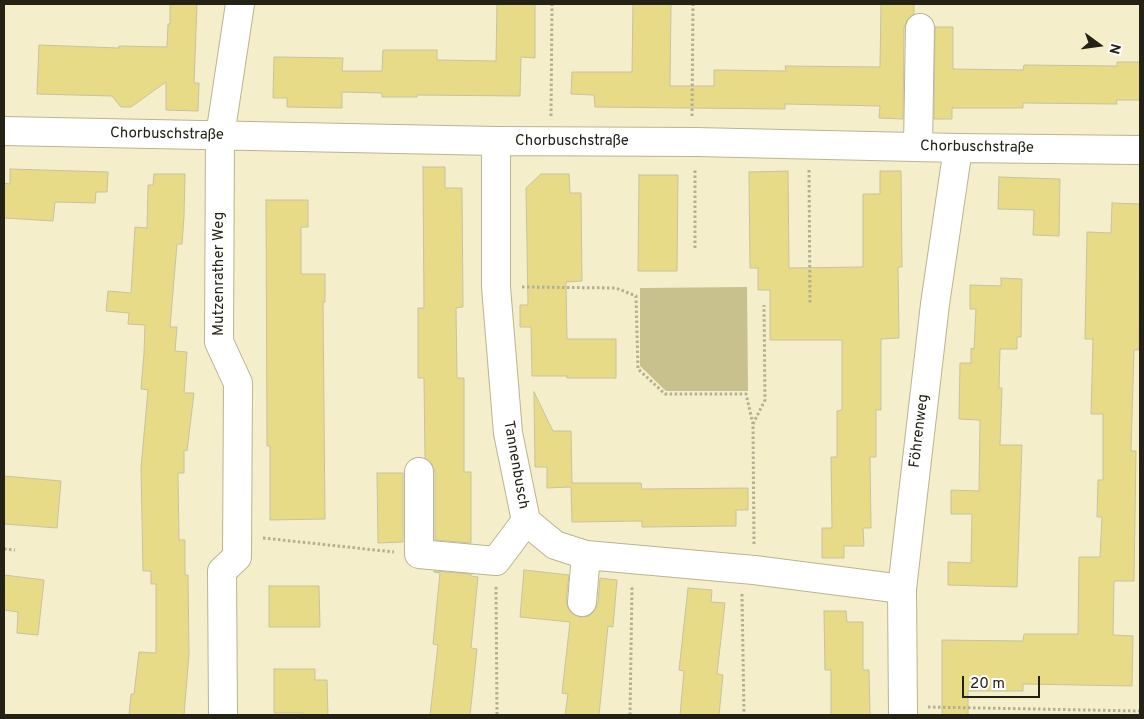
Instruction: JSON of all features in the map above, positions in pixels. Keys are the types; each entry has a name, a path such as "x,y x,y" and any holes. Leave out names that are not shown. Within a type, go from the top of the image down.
{"street":[{"name":"Mutzenrather Weg","path":"223,715 222,571 237,557 238,383 220,342 220,136 240,4"},
{"path":"918,147 920,28"},
{"name":"Chorbuschstraße","path":"4,131 551,142 694,142 1140,150"},
{"name":"Tannenbusch","path":"496,141 496,287 508,433 526,521 555,545 586,554 748,569 902,589"},
{"name":"Föhrenweg","path":"903,711 902,589 935,304 958,148"},
{"path":"419,472 419,554 496,561 526,521"},
{"path":"582,602 586,554"}],"path":[{"path":"551,142 552,4"},
{"path":"693,4 694,248"},
{"path":"809,144 810,305"},
{"path":"496,287 616,288 636,296 638,369 665,394 746,394 753,424 744,715"},
{"path":"753,424 765,400 764,305"},
{"path":"238,535 419,554"},
{"path":"4,549 15,550"},
{"path":"630,715 632,558"},
{"path":"496,561 497,715"},
{"path":"903,711 1140,710"}],"shaded area":[{"path":"747,287 748,391 666,391 640,366 640,288"}],"building":[{"path":"170,4 197,4 194,83 199,83 198,111 166,110 166,82 131,107 121,107 112,96 37,94 39,45 119,48 119,46 167,47"},
{"path":"497,4 535,4 535,58 521,57 520,96 417,95 417,97 382,97 382,93 342,92 342,108 287,107 287,98 273,98 274,57 343,58 342,71 382,71 383,50 437,50 437,60 496,61"},
{"path":"633,4 671,4 670,86 714,86 714,70 786,71 785,66 880,67 881,4 914,4 914,14 907,20 904,28 903,119 879,118 880,106 785,104 785,109 595,107 594,95 571,94 572,72 632,72"},
{"path":"935,27 953,27 953,69 1023,70 1024,65 1117,66 1117,62 1140,62 1140,100 1116,100 1117,104 1023,103 1023,108 952,108 952,119 934,119"},
{"path":"423,167 445,167 445,188 462,188 463,307 456,308 457,378 464,378 464,472 471,472 471,543 435,540 435,472 432,464 425,458 424,378 418,378 418,308 424,308"},
{"path":"10,169 108,172 107,192 96,192 95,203 55,202 53,221 4,218 4,183 10,184"},
{"path":"788,171 789,268 863,267 863,194 880,194 880,171 901,171 902,267 898,267 899,338 881,339 881,410 876,410 876,457 870,457 871,528 863,528 864,546 844,546 844,558 822,558 822,528 832,528 831,457 837,457 837,411 842,410 842,340 770,340 770,290 758,290 758,268 750,268 749,172"},
{"path":"154,174 185,174 182,244 177,244 170,327 177,327 175,351 187,352 184,393 194,393 187,451 184,450 184,473 178,473 179,540 185,540 185,575 188,575 189,654 184,715 129,715 131,694 134,694 139,652 156,653 156,584 151,584 151,571 143,571 141,468 148,390 141,389 145,325 128,324 129,313 106,311 108,291 131,293 135,227 147,228 148,185 153,185"},
{"path":"541,174 569,174 570,193 581,193 582,281 566,282 567,339 616,339 616,378 532,376 531,327 520,327 520,305 528,305 526,188"},
{"path":"639,175 678,175 677,271 638,271"},
{"path":"999,177 1060,179 1059,236 1033,235 1034,210 998,209"},
{"path":"266,200 308,200 308,227 301,227 301,274 325,274 325,302 323,302 325,519 270,520 270,446 267,446"},
{"path":"1112,203 1140,204 1139,350 1134,350 1131,451 1136,451 1134,581 1114,581 1113,635 1133,636 1132,686 1023,684 1023,691 968,691 968,715 942,715 942,640 1023,641 1024,634 1078,634 1079,557 1100,557 1102,517 1097,517 1098,480 1103,480 1103,414 1091,414 1093,339 1085,339 1087,232 1111,233"},
{"path":"1001,278 1022,279 1021,337 1017,337 1017,349 1000,349 999,388 1002,388 1000,445 1022,445 1017,587 948,585 948,562 971,563 972,514 951,514 951,490 979,491 980,420 959,419 960,363 971,363 971,348 974,349 976,309 970,309 970,285 1001,286"},
{"path":"534,392 553,431 571,431 572,483 641,483 642,489 748,488 748,510 736,510 736,526 642,527 642,521 572,522 571,487 547,488 547,467 535,467"},
{"path":"377,473 403,473 403,542 378,543"},
{"path":"4,476 61,481 57,528 4,524"},
{"path":"524,570 569,575 566,601 568,608 573,614 580,617 589,616 595,610 598,603 600,578 617,580 613,627 608,626 599,715 565,715 568,694 562,693 570,622 520,617"},
{"path":"434,571 471,574 471,576 478,577 471,648 477,649 470,715 430,715 438,645 433,644 440,573"},
{"path":"4,575 44,580 38,635 17,633 18,612 4,610"},
{"path":"269,586 319,586 320,627 269,627"},
{"path":"688,588 712,590 711,602 725,603 717,674 723,675 719,715 680,715 684,671 679,670"},
{"path":"824,611 846,611 847,622 863,622 863,670 869,670 870,715 831,715 831,670 825,670"},
{"path":"274,669 315,669 315,680 327,680 328,715 274,713"}]}
